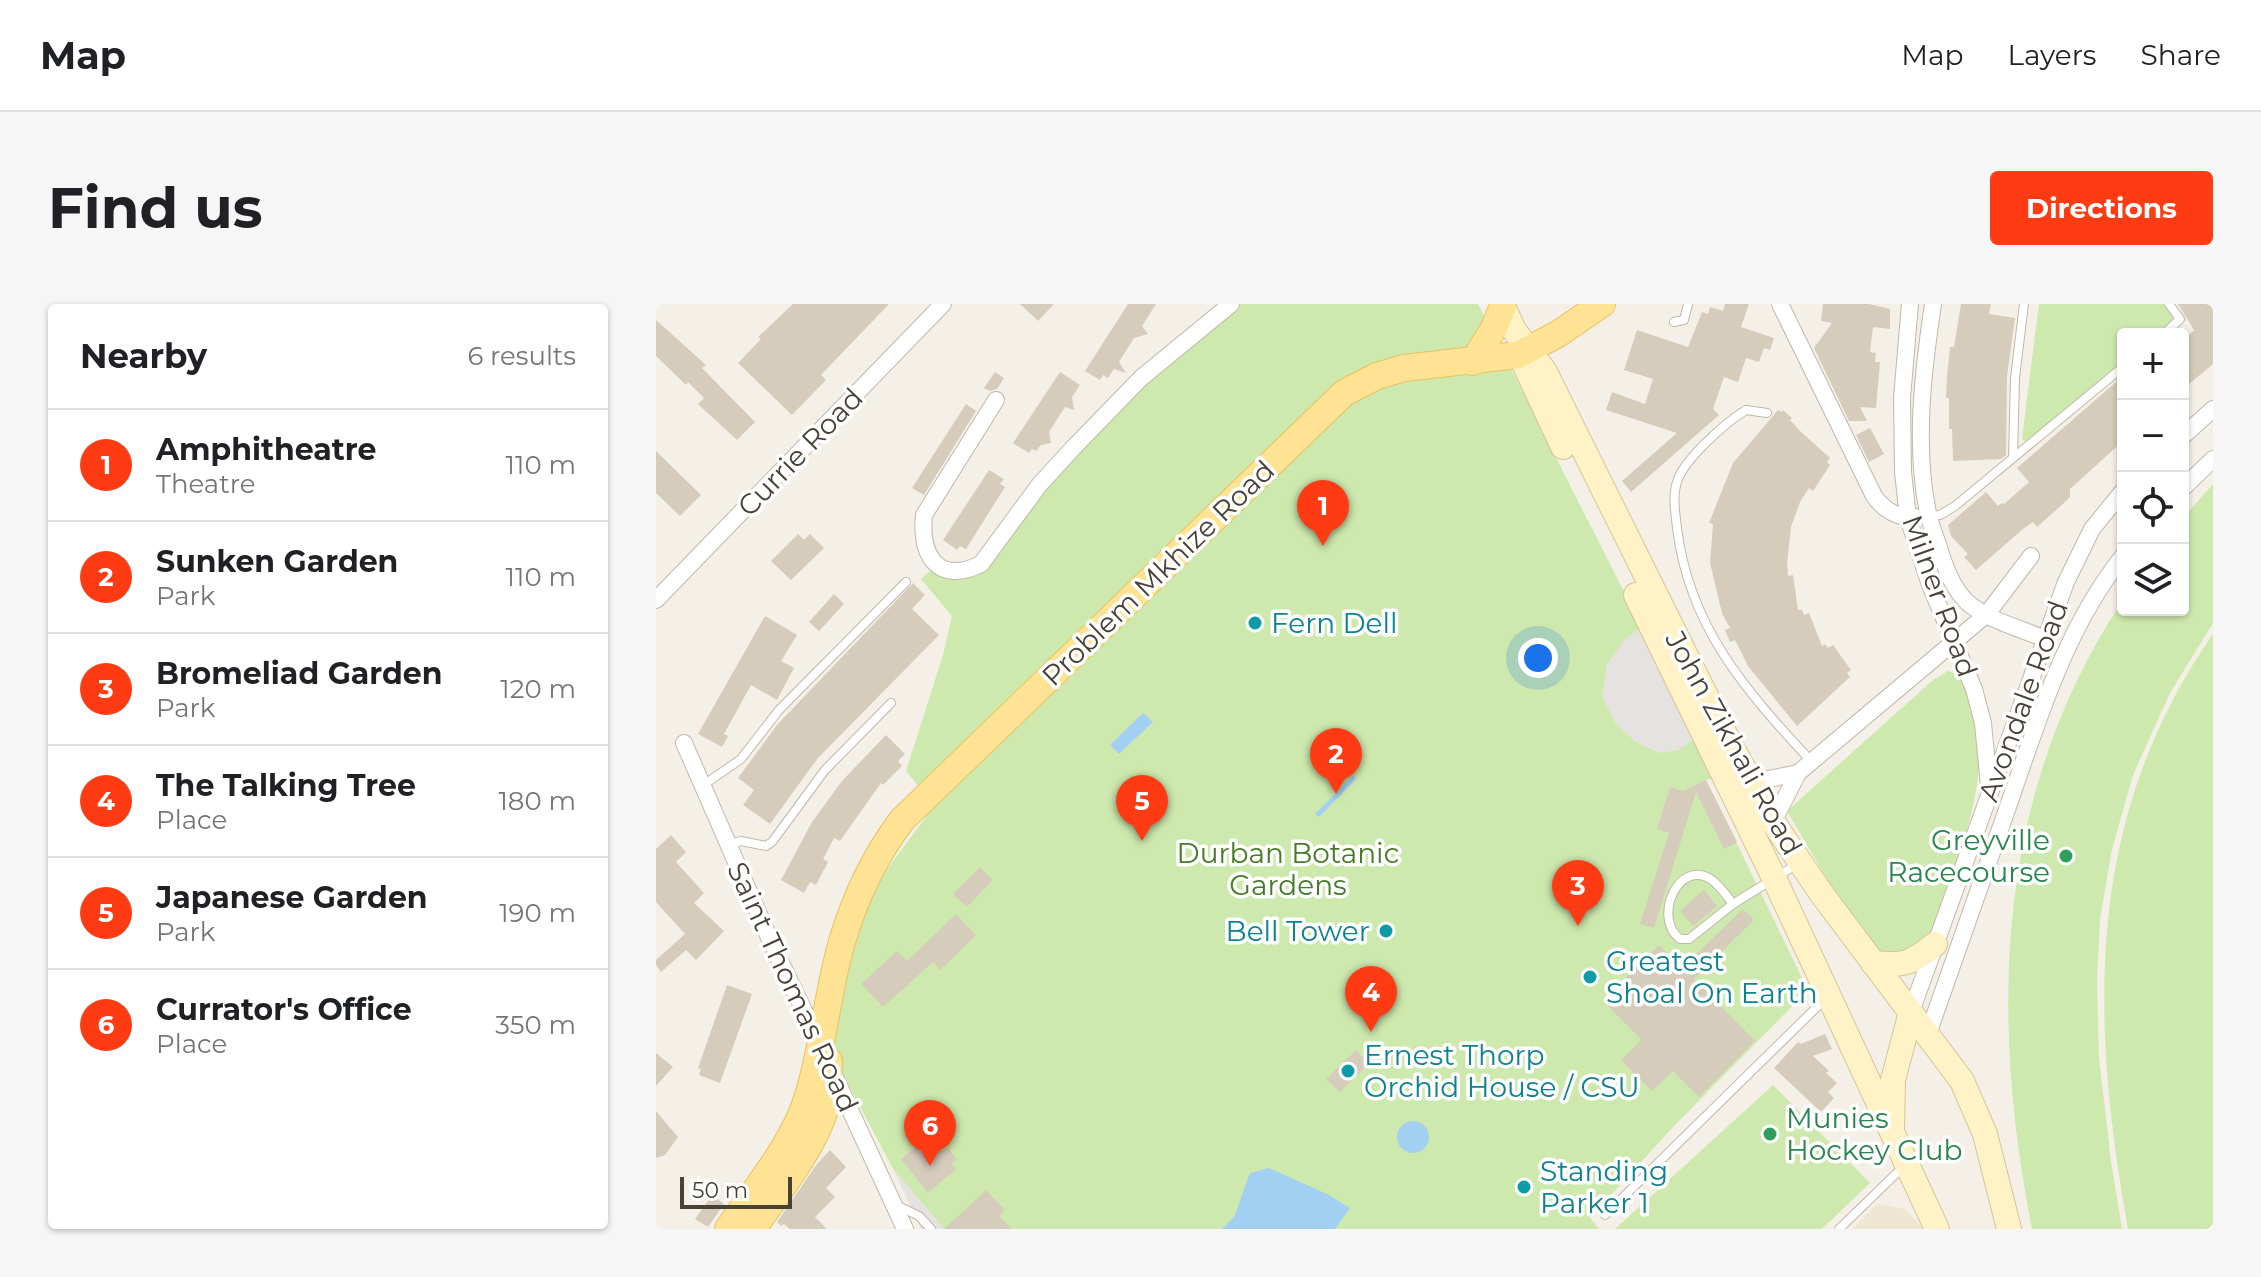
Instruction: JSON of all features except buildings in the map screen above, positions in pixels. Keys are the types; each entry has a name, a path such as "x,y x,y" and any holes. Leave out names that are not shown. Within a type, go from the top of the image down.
{"main road":[{"name":"Problem Mkhize Road","path":"822,1040 841,946 856,901 884,843 902,820 1344,393 1377,376 1404,368 1473,362 1513,329 1602,304"},
{"path":"1473,362 1494,328 1513,329"},
{"name":"John Zikhali Road","path":"1513,329 1545,372 1750,783 1773,822 1799,863 1962,1081 1995,1164 2009,1229"},
{"name":"John Zikhali Road","path":"1513,329 1937,1229"},
{"path":"1873,963 1906,964 1915,961 1935,944"},
{"path":"1892,1135 1897,1062 1911,1012"},
{"path":"1897,1062 1932,1039"},
{"path":"753,1229 837,1107 822,1040"},
{"path":"728,1229 798,1121 807,1100 822,1040"}],"street":[{"name":"Currie Road","path":"656,600 943,304"},
{"path":"996,400 924,515 922,537 926,551 935,564 953,572 969,570 981,564 1040,484 1074,447 1141,378 1231,304"},
{"path":"1780,304 1874,496 1888,511 1908,518 1929,516"},
{"name":"Milner Road","path":"1910,304 1902,457 1908,518 1930,585 1956,641 1983,723 1989,791"},
{"name":"Milner Road","path":"1933,304 1928,340 1923,484 1929,516 1949,577 1960,594 1987,614 2045,639"},
{"path":"1906,338 1928,340"},
{"path":"2189,431 2213,409"},
{"path":"2189,482 2213,459"},
{"name":"Avondale Road","path":"1911,1012 1989,791 2077,557 2092,529 2117,498"},
{"name":"Avondale Road","path":"1773,822 1805,767 1987,614 2031,556"},
{"name":"Avondale Road","path":"1932,1039 2037,723 2060,664 2085,614 2117,565"},
{"name":"Saint Thomas Road","path":"684,743 728,845 822,1040"},
{"name":"Avondale Road","path":"1750,783 1805,767"},
{"name":"Saint Thomas Road","path":"837,1107 905,1229"}],"lane":[{"path":"1674,322 1684,320 1688,304"},
{"path":"2013,457 2015,378 2024,304"},
{"path":"2169,304 2180,319 2170,328"},
{"path":"1929,516 1940,515 1955,506 2117,372"},
{"path":"1767,413 1746,410 1688,463 1679,477 1675,492 1678,537 1691,589 1723,656 1805,767"},
{"path":"702,786 741,759 779,710 906,582"},
{"path":"728,845 741,841 766,846 772,842 825,770 891,703"},
{"path":"1733,904 1713,880 1689,876 1671,897 1670,928 1680,939 1689,939 1733,904 1799,863"},
{"path":"1605,1215 1828,996"},
{"path":"1839,1229 1906,1164"},
{"path":"893,1203 919,1216 931,1229"}],"shaded area":[{"path":"1642,627 1699,736 1678,750 1660,753 1636,742 1616,723 1602,697 1607,665 1624,640"},
{"path":"893,1169 944,1229 921,1229"},
{"path":"1877,1204 1905,1209 1923,1229 1853,1229"}],"green space":[{"name":"Durban Botanic Gardens","path":"1236,304 1478,304 1642,627 1607,665 1603,697 1616,723 1636,742 1699,736 1716,777 1706,780 1808,990 1675,1125 1590,1218 1599,1229 944,1229 893,1169 827,1044 859,907 934,806 906,771 943,655 952,616 921,579 935,566 956,575 1013,525 1110,412"},
{"path":"2039,304 2166,304 2184,321 2175,328 2117,328 2117,375 2030,445 2022,439"},
{"name":"Greyville Racecourse","path":"2213,484 2213,623 2170,693 2133,775 2112,849 2100,919 2097,981 2099,1058 2122,1229 2032,1229 2018,1147 2010,1065 2008,984 2014,904 2027,825 2049,748 2081,673 2117,610 2117,616 2189,616 2189,511"},
{"path":"2213,634 2213,1229 2128,1229 2107,1073 2104,996 2108,921 2119,848 2140,775 2171,704"},
{"path":"1948,671 1963,676 1978,740 1977,782 1968,828 1930,940 1918,953 1876,952 1837,896 1787,811 1933,680"},
{"name":"Munies Hockey Club","path":"1773,1085 1870,1183 1822,1229 1615,1229"}],"water":[{"path":"1143,713 1153,722 1119,754 1110,745"},
{"path":"1353,776 1356,779 1319,817 1315,814"},
{"path":"1413,1121 1424,1126 1429,1137 1424,1148 1413,1153 1402,1148 1397,1137 1402,1126"},
{"path":"1269,1168 1350,1208 1335,1229 1222,1229 1234,1217 1250,1173"}],"place":[{"name":"Amphitheatre","path":"1323,546"},
{"name":"Fern Dell","path":"1255,623"},
{"name":"Sunken Garden","path":"1336,794"},
{"name":"Japanese Garden","path":"1142,841"},
{"name":"Greyville Racecourse","path":"2066,856"},
{"name":"Bromeliad Garden","path":"1578,926"},
{"name":"Bell Tower","path":"1386,931"},
{"name":"Greatest Shoal On Earth","path":"1590,977"},
{"name":"The Talking Tree","path":"1371,1032"},
{"name":"Ernest Thorp Orchid House / CSU","path":"1348,1071"},
{"name":"Munies Hockey Club","path":"1770,1134"},
{"name":"Currator's Office","path":"930,1166"},
{"name":"Standing Parker 1","path":"1524,1187"}]}
